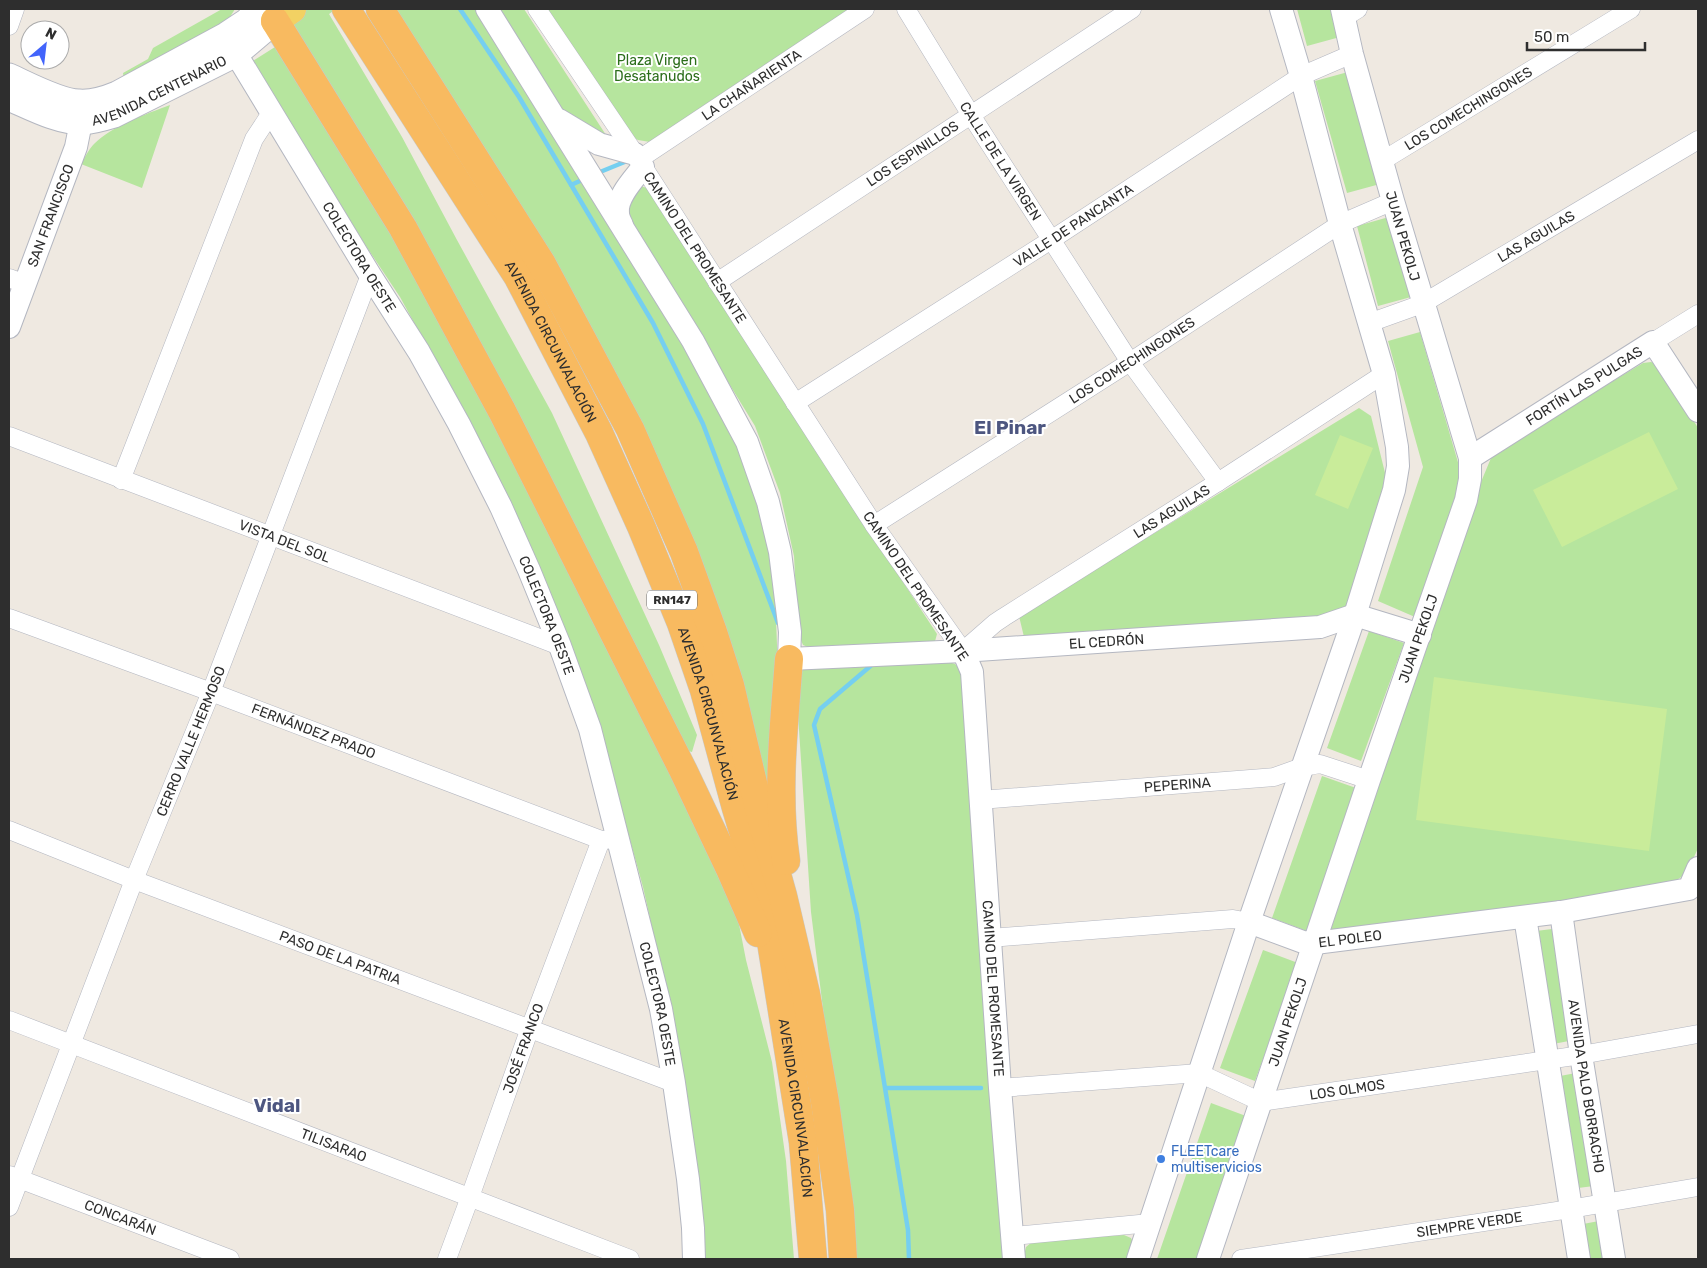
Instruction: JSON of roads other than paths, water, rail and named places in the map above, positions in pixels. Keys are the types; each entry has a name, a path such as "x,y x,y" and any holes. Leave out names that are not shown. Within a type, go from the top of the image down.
{"highway":[{"name":"AVENIDA CIRCUNVALACIÓN","path":"346,9 518,277 599,433 641,526 681,623 704,690 765,904 803,1142 813,1259"},
{"name":"AVENIDA CIRCUNVALACIÓN","path":"380,9 542,264 630,430 684,552 730,684 806,994 827,1112 840,1210 843,1259"},
{"path":"273,12 403,228 502,411 726,860 779,986"},
{"path":"789,659 782,756 784,850 806,994"}],"main road":[{"name":"AVENIDA CENTENARIO","path":"80,112 95,121 114,115 231,45 273,12"},
{"path":"9,76 63,99 80,112 65,119 44,113 9,98"}],"street":[{"path":"9,26 15,9"},
{"path":"487,9 693,341 747,442 768,502 780,552 790,632 789,659"},
{"name":"CAMINO DEL PROMESANTE","path":"537,9 638,160 874,525 963,651 972,672 1000,1088 1014,1259"},
{"name":"LA CHAÑARIENTA","path":"638,160 865,9"},
{"name":"CALLE DE LA VIRGEN","path":"906,9 971,115 1130,362 1218,482"},
{"name":"LOS ESPINILLOS","path":"717,282 1132,9"},
{"path":"1138,1259 1249,922 1355,615 1394,490 1398,466 1397,448 1384,374 1340,224 1301,76 1281,9"},
{"name":"LOS COMECHINGONES","path":"1382,160 1631,9"},
{"name":"JUAN PEKOLJ","path":"1208,1259 1369,780 1466,500 1470,479 1470,458 1422,304 1352,54 1348,12"},
{"name":"COLECTORA OESTE","path":"231,45 370,275 419,352 459,424 501,507 560,646 590,730 610,840 660,1009 674,1083 689,1189 694,1259"},
{"name":"VALLE DE PANCANTA","path":"795,403 1051,240 1301,76 1352,54"},
{"name":"SAN FRANCISCO","path":"9,327 17,281 76,147 80,112"},
{"path":"121,480 254,139 271,113"},
{"path":"556,118 599,144 638,160 618,205 618,213 623,228"},
{"name":"LAS AGUILAS","path":"1369,323 1422,304 1698,140"},
{"name":"LOS COMECHINGONES","path":"874,525 1130,362 1340,224 1393,202"},
{"name":"CERRO VALLE HERMOSO","path":"9,1207 14,1176 72,1044 134,880 211,692 370,275"},
{"name":"FORTÍN LAS PULGAS","path":"1470,458 1698,314"},
{"path":"1653,342 1698,412"},
{"name":"LAS AGUILAS","path":"963,651 1000,620 1384,374"},
{"name":"VISTA DEL SOL","path":"9,436 560,646"},
{"path":"1355,615 1420,635"},
{"name":"EL CEDRÓN","path":"789,659 963,651 1320,627 1355,615"},
{"name":"FERNÁNDEZ PRADO","path":"9,618 610,840"},
{"name":"PEPERINA","path":"980,800 1274,777 1320,764 1369,780"},
{"name":"PASO DE LA PATRIA","path":"9,830 134,880 674,1083"},
{"name":"JOSÉ FRANCO","path":"447,1259 530,1028 610,840"},
{"name":"EL POLEO","path":"990,938 1233,919 1249,922 1303,942 1315,943 1694,896 1698,868"},
{"name":"AVENIDA PALO BORRACHO","path":"1561,912 1581,1055 1614,1259"},
{"path":"1525,917 1546,1060 1579,1259"},
{"name":"TILISARAO","path":"9,1020 630,1259"},
{"name":"LOS OLMOS","path":"1262,1102 1581,1055 1698,1034"},
{"path":"1000,1088 1199,1074 1262,1102"},
{"name":"CONCARÁN","path":"14,1176 230,1259"},
{"name":"SIEMPRE VERDE","path":"1241,1259 1570,1209 1698,1187"},
{"path":"1013,1236 1150,1223"}],"waterway":[{"path":"460,9 519,97 653,323 703,424 778,623"},
{"path":"600,172 627,161"},
{"path":"571,185 582,180"},
{"path":"874,663 820,709 814,725 857,915 908,1230 909,1259"},
{"path":"885,1088 981,1088"}],"place":[{"name":"FLEETcare multiservicios","path":"1161,1159"}],"district":[{"name":"El Pinar","path":"1010,427"},
{"name":"Vidal","path":"277,1105"}],"park label":[{"name":"Plaza Virgen Desatanudos","path":"657,68"}]}
